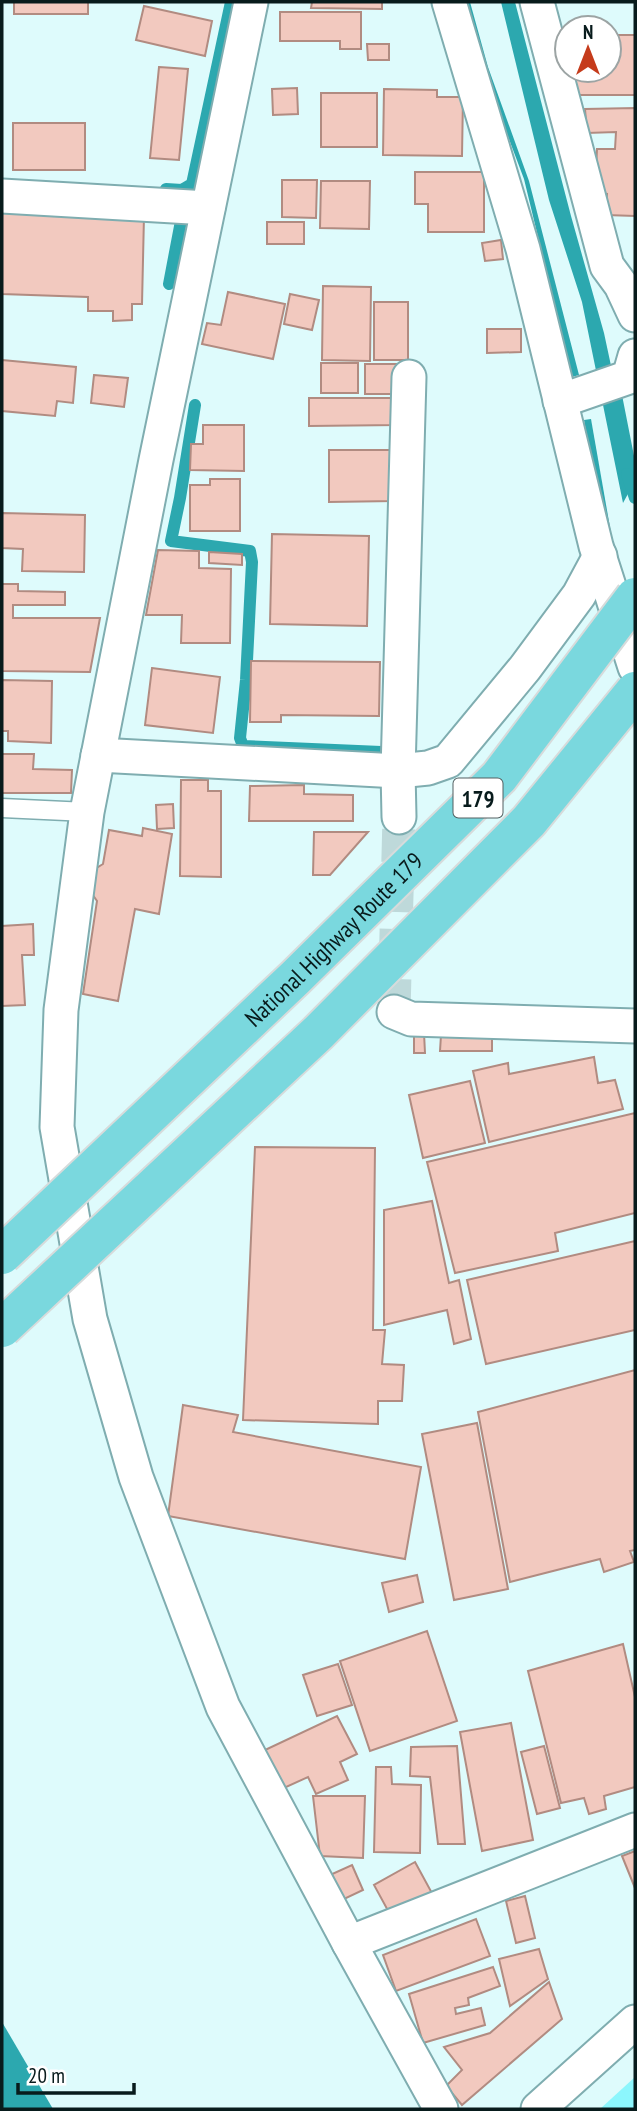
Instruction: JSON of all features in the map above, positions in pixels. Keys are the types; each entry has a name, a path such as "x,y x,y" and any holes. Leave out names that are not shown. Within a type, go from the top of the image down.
{"highway":[{"name":"National Highway Route 179","path":"2,1255 295,978 499,777 635,597"},
{"name":"179","path":"2,1328 318,1033 529,821 635,691"}],"street":[{"path":"251,2 87,812 61,1010 57,1127 90,1319 136,1477 223,1707 349,1944 441,2109"},
{"path":"449,2 523,249 600,556 635,667"},
{"path":"537,2 607,266 628,286 635,315"},
{"path":"2,196 208,208"},
{"path":"560,401 629,377 635,355"},
{"path":"399,817 409,377"},
{"path":"98,755 398,771 428,768 448,761 525,668 579,595 600,556"},
{"path":"394,1012 411,1019 635,1026"},
{"path":"349,1944 635,1830"},
{"path":"538,2109 635,2022"}],"lane":[{"path":"2,808 87,812"}],"shaded area":[{"path":"466,2 470,2 488,67 529,181 579,375 572,377 524,179 483,70"},
{"path":"501,2 515,2 613,375 622,395 635,461 635,481 623,503 582,302 549,200"},
{"path":"591,419 611,533 605,540 584,420"},
{"path":"2,2022 53,2109 2,2109"},
{"path":"635,2077 635,2109 600,2109"}],"building":[{"path":"14,2 88,2 88,14 14,14"},
{"path":"312,2 382,2 382,9 311,8"},
{"path":"144,6 212,21 205,56 136,40"},
{"path":"280,12 361,12 361,49 340,49 340,41 280,41"},
{"path":"623,35 635,35 635,95 573,95 573,84 623,84"},
{"path":"367,44 389,44 389,60 368,60"},
{"path":"159,67 188,69 179,160 150,158"},
{"path":"297,88 298,114 273,115 272,89"},
{"path":"384,89 437,90 437,97 463,97 462,156 383,155"},
{"path":"321,93 377,93 377,147 321,147"},
{"path":"635,108 635,216 606,215 607,194 595,193 597,149 615,149 616,132 587,133 585,109"},
{"path":"13,123 85,123 85,170 13,170"},
{"path":"415,172 484,172 484,232 428,232 428,204 415,204"},
{"path":"282,180 317,180 316,218 282,217"},
{"path":"321,181 370,181 369,229 320,228"},
{"path":"2,210 144,216 142,304 132,304 132,320 113,321 113,311 88,311 88,297 2,294"},
{"path":"267,222 304,222 304,244 267,244"},
{"path":"501,240 503,259 485,261 482,243"},
{"path":"323,286 371,287 370,361 322,360"},
{"path":"228,292 285,304 273,359 202,344 207,323 221,325"},
{"path":"290,294 319,300 312,330 284,324"},
{"path":"374,302 408,302 408,360 374,360"},
{"path":"487,329 521,329 521,352 487,353"},
{"path":"2,360 76,367 73,403 57,401 55,416 2,411"},
{"path":"321,363 358,363 358,393 321,393"},
{"path":"365,364 398,364 398,394 365,394"},
{"path":"94,375 128,378 124,407 91,403"},
{"path":"309,398 398,398 398,425 309,426"},
{"path":"203,425 244,425 244,471 190,470 191,444 203,444"},
{"path":"329,450 394,450 394,501 329,502"},
{"path":"210,479 240,479 240,531 190,531 190,485 210,485"},
{"path":"2,513 85,515 84,572 22,571 23,549 2,548"},
{"path":"272,534 369,536 367,626 270,624"},
{"path":"158,550 199,551 199,568 231,569 230,643 181,643 182,615 146,615"},
{"path":"209,552 242,554 242,565 209,563"},
{"path":"2,584 18,584 18,591 65,592 65,605 13,605 13,618 100,618 90,672 2,671"},
{"path":"251,661 380,662 379,716 281,715 281,722 250,722"},
{"path":"152,668 220,677 213,733 145,725"},
{"path":"2,680 52,681 51,743 8,741 8,731 2,731"},
{"path":"2,754 34,754 33,769 72,770 71,793 2,793"},
{"path":"181,780 208,780 208,791 221,791 221,877 180,876"},
{"path":"304,785 304,794 353,795 353,821 249,821 250,786"},
{"path":"173,804 174,828 157,829 156,805"},
{"path":"143,828 172,834 159,914 135,909 118,1001 83,994 97,901 90,891 95,869 103,864 109,830 142,836"},
{"path":"314,832 368,832 330,875 313,875"},
{"path":"33,924 34,955 22,955 25,1005 2,1006 2,926"},
{"path":"414,1033 424,1033 425,1053 414,1053"},
{"path":"441,1035 492,1035 492,1051 440,1051"},
{"path":"594,1057 598,1083 615,1080 623,1109 489,1142 473,1071 508,1063 509,1074"},
{"path":"470,1081 485,1143 423,1158 409,1095"},
{"path":"635,1113 635,1213 555,1233 558,1251 455,1273 427,1162"},
{"path":"255,1147 375,1148 373,1330 385,1330 382,1364 404,1365 402,1401 378,1401 378,1424 243,1420"},
{"path":"432,1201 449,1283 459,1280 471,1339 454,1344 447,1310 384,1325 384,1210"},
{"path":"635,1241 635,1330 486,1364 467,1280"},
{"path":"635,1370 635,1550 630,1551 634,1562 604,1572 600,1559 510,1582 478,1412"},
{"path":"183,1405 238,1415 233,1432 421,1467 405,1559 168,1516"},
{"path":"477,1423 508,1589 454,1600 422,1434"},
{"path":"417,1575 423,1602 389,1612 382,1583"},
{"path":"427,1631 457,1721 370,1751 340,1661"},
{"path":"623,1644 635,1697 635,1787 604,1796 606,1809 589,1814 584,1798 561,1803 528,1671"},
{"path":"338,1664 352,1705 317,1716 303,1675"},
{"path":"337,1716 357,1754 340,1762 348,1780 316,1794 308,1777 284,1788 265,1750"},
{"path":"511,1723 533,1840 482,1851 460,1732"},
{"path":"457,1746 465,1844 438,1844 430,1777 410,1776 411,1747"},
{"path":"544,1746 560,1808 537,1814 521,1752"},
{"path":"376,1767 391,1767 392,1784 421,1785 420,1853 374,1852"},
{"path":"313,1796 365,1796 363,1858 320,1856"},
{"path":"635,1851 635,1888 622,1856"},
{"path":"415,1862 433,1895 392,1918 374,1885"},
{"path":"352,1865 363,1890 342,1900 330,1875"},
{"path":"525,1896 535,1938 516,1943 506,1901"},
{"path":"476,1919 490,1956 396,1991 383,1955"},
{"path":"539,1949 548,1979 510,2006 499,1959"},
{"path":"493,1967 500,1986 468,1998 469,2005 455,2008 456,2014 481,2008 485,2025 423,2043 409,1994"},
{"path":"549,1982 562,2019 462,2105 446,2086 462,2070 444,2047 490,2033"}],"waterway":[{"path":"166,189 182,190 192,184 231,2"},
{"path":"169,284 181,221"},
{"path":"195,405 171,541 250,551 252,562 246,680 240,738 243,746 381,752"},
{"path":"627,474 635,498"}],"tunnel":[{"path":"394,1012 399,817"}]}
